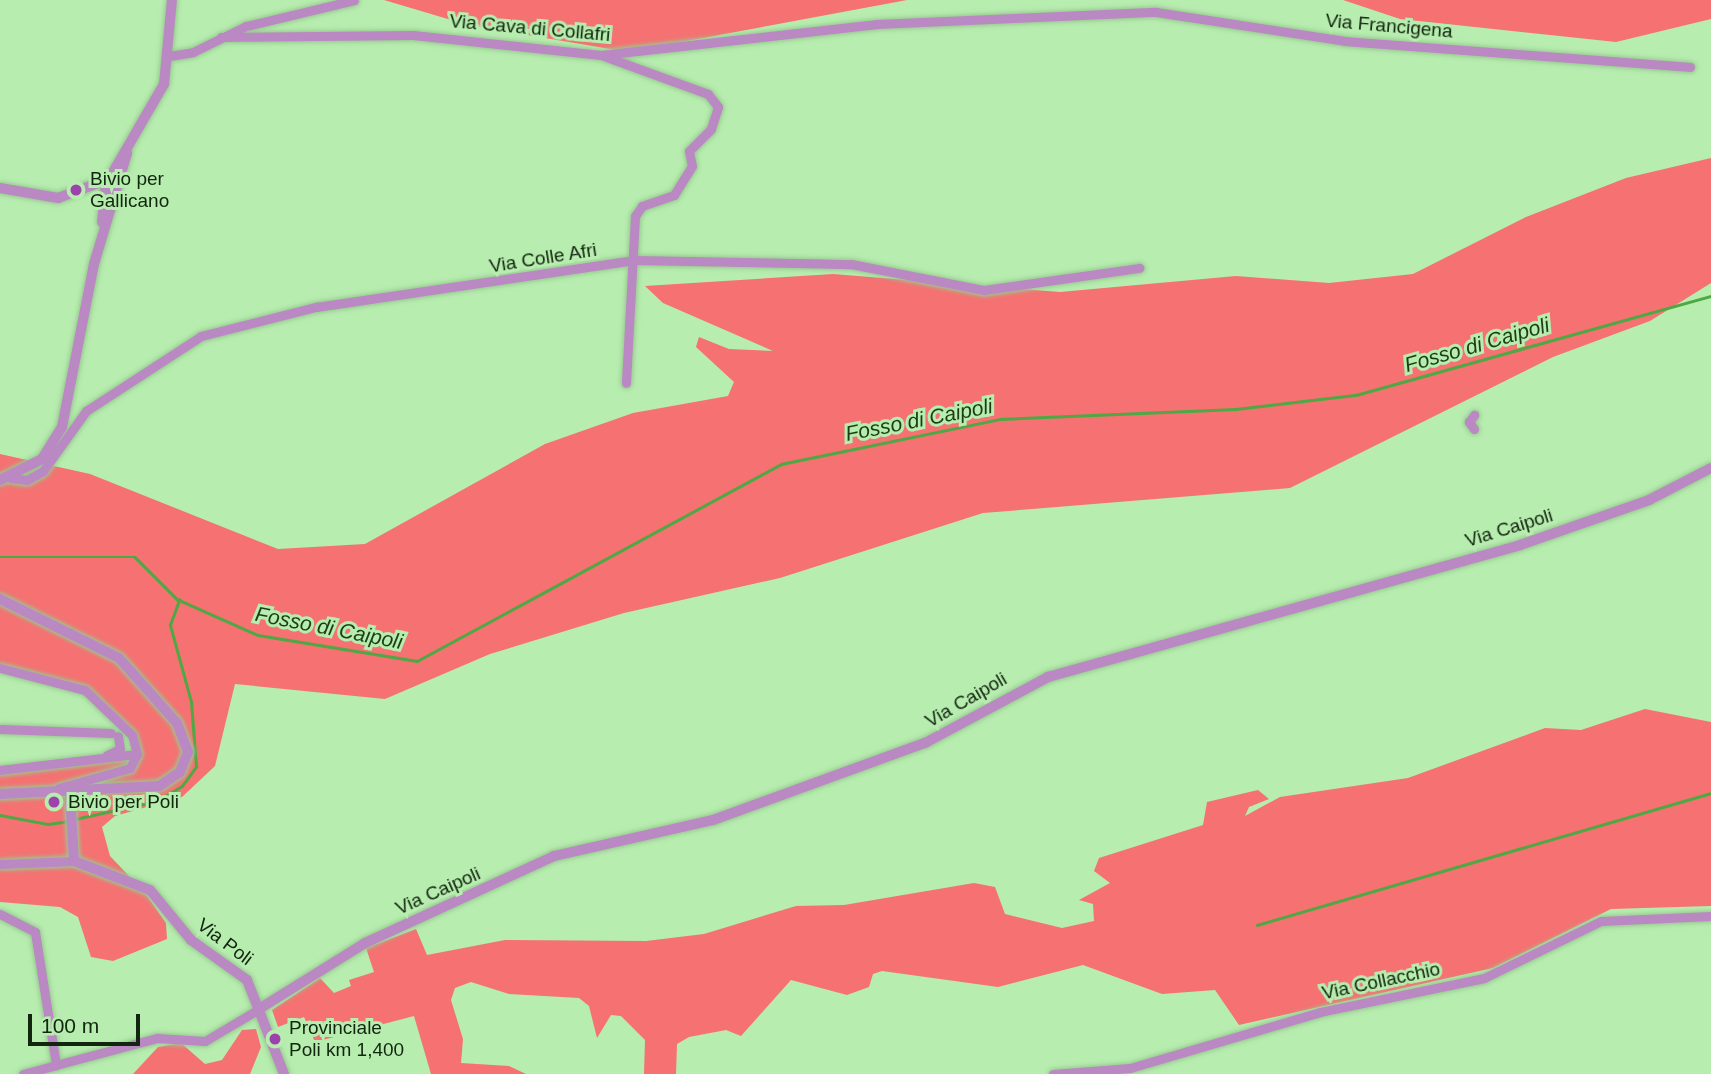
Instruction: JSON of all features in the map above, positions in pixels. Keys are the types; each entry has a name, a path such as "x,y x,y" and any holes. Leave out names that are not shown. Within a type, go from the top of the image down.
{"street":[{"path":"101,238 102,208 110,187 162,90 169,56 172,0"},
{"path":"169,56 221,37 354,0"},
{"name":"Via Francigena","path":"877,24 1163,12 1354,42 1690,67"},
{"name":"Via Cava di Collafri","path":"221,37 413,35 601,55 877,24"},
{"path":"601,55 708,94 718,107 713,126 689,151 693,163 677,192 636,213 626,383"},
{"path":"0,188 34,198 82,194 110,187"},
{"path":"6,479 47,454 62,427 110,187"},
{"path":"82,194 102,208"},
{"name":"Via Colle Afri","path":"6,479 40,474 86,411 148,367 224,326 635,260 850,264 984,290 1139,268"},
{"path":"1474,415 1469,422 1474,429"},
{"name":"Via Caipoli","path":"259,1009 365,943 554,856 713,820 917,747 1048,677 1520,545 1656,497 1711,468"},
{"path":"0,599 119,657 187,742 186,761 165,783 71,794 0,794"},
{"path":"0,668 93,695 126,724 137,754"},
{"path":"0,729 30,727 115,735 117,752 88,763"},
{"path":"44,794 128,769 137,754"},
{"path":"0,771 88,763 137,754"},
{"path":"0,864 73,857 71,794"},
{"name":"Via Poli","path":"73,857 152,892 191,940 247,980 284,1074"},
{"path":"0,914 35,932 56,1065"},
{"name":"Via Collacchio","path":"1053,1074 1130,1068 1320,1012 1484,978 1601,921 1711,916"},
{"path":"23,1074 154,1038 205,1041 259,1009"}],"shaded area":[{"path":"384,0 907,0 628,52 468,25"},
{"path":"1343,0 1711,0 1711,19 1616,42 1400,19"},
{"path":"1711,158 1711,283 1650,321 1553,357 1290,488 983,513 780,578 624,613 490,654 385,699 235,684 215,766 182,797 115,816 102,827 110,856 146,894 166,923 167,939 113,961 91,957 78,917 60,907 0,902 0,775 132,758 132,735 93,695 0,668 0,454 90,474 278,549 365,544 545,444 633,413 728,396 734,382 696,347 699,337 729,349 773,351 663,303 645,286 833,274 1060,292 1236,276 1329,283 1413,274 1526,217 1626,178"},
{"path":"1645,709 1711,722 1711,906 1611,909 1493,968 1239,1025 1215,990 1162,994 1083,965 998,987 882,971 873,974 869,987 847,995 791,980 741,1036 726,1030 689,1037 677,1044 676,1074 644,1074 645,1040 621,1016 611,1015 597,1038 589,1006 579,998 509,994 471,982 455,988 451,1000 463,1039 461,1063 509,1066 526,1074 431,1074 414,1016 315,1042 304,1017 278,1027 272,1010 320,978 334,993 351,986 349,980 374,972 366,948 416,929 427,955 505,940 646,941 704,934 796,906 844,905 974,883 995,887 1005,914 1062,928 1094,921 1093,904 1079,900 1110,883 1094,871 1099,858 1203,825 1207,802 1258,790 1269,799 1249,807 1245,816 1280,797 1408,778 1545,728 1581,730"},
{"path":"256,1029 261,1047 250,1074 133,1074 158,1047 181,1043 205,1064 222,1060 242,1030"}],"waterway":[{"name":"Fosso di Caipoli","path":"75,819 157,801 182,786 196,767 191,702 170,625 179,600 258,635 417,661 781,464 1000,419 1236,409 1356,395 1711,296"},
{"name":"Fosso di Caipoli","path":"0,557 135,557 178,600"},
{"path":"1257,925 1711,793"},
{"name":"Fosso di Caipoli","path":"0,815 48,824 69,821"}],"place":[{"name":"Bivio per Gallicano","path":"76,190"},
{"name":"Bivio per Poli","path":"54,802"},
{"name":"Provinciale Poli km 1,400","path":"275,1039"}]}
